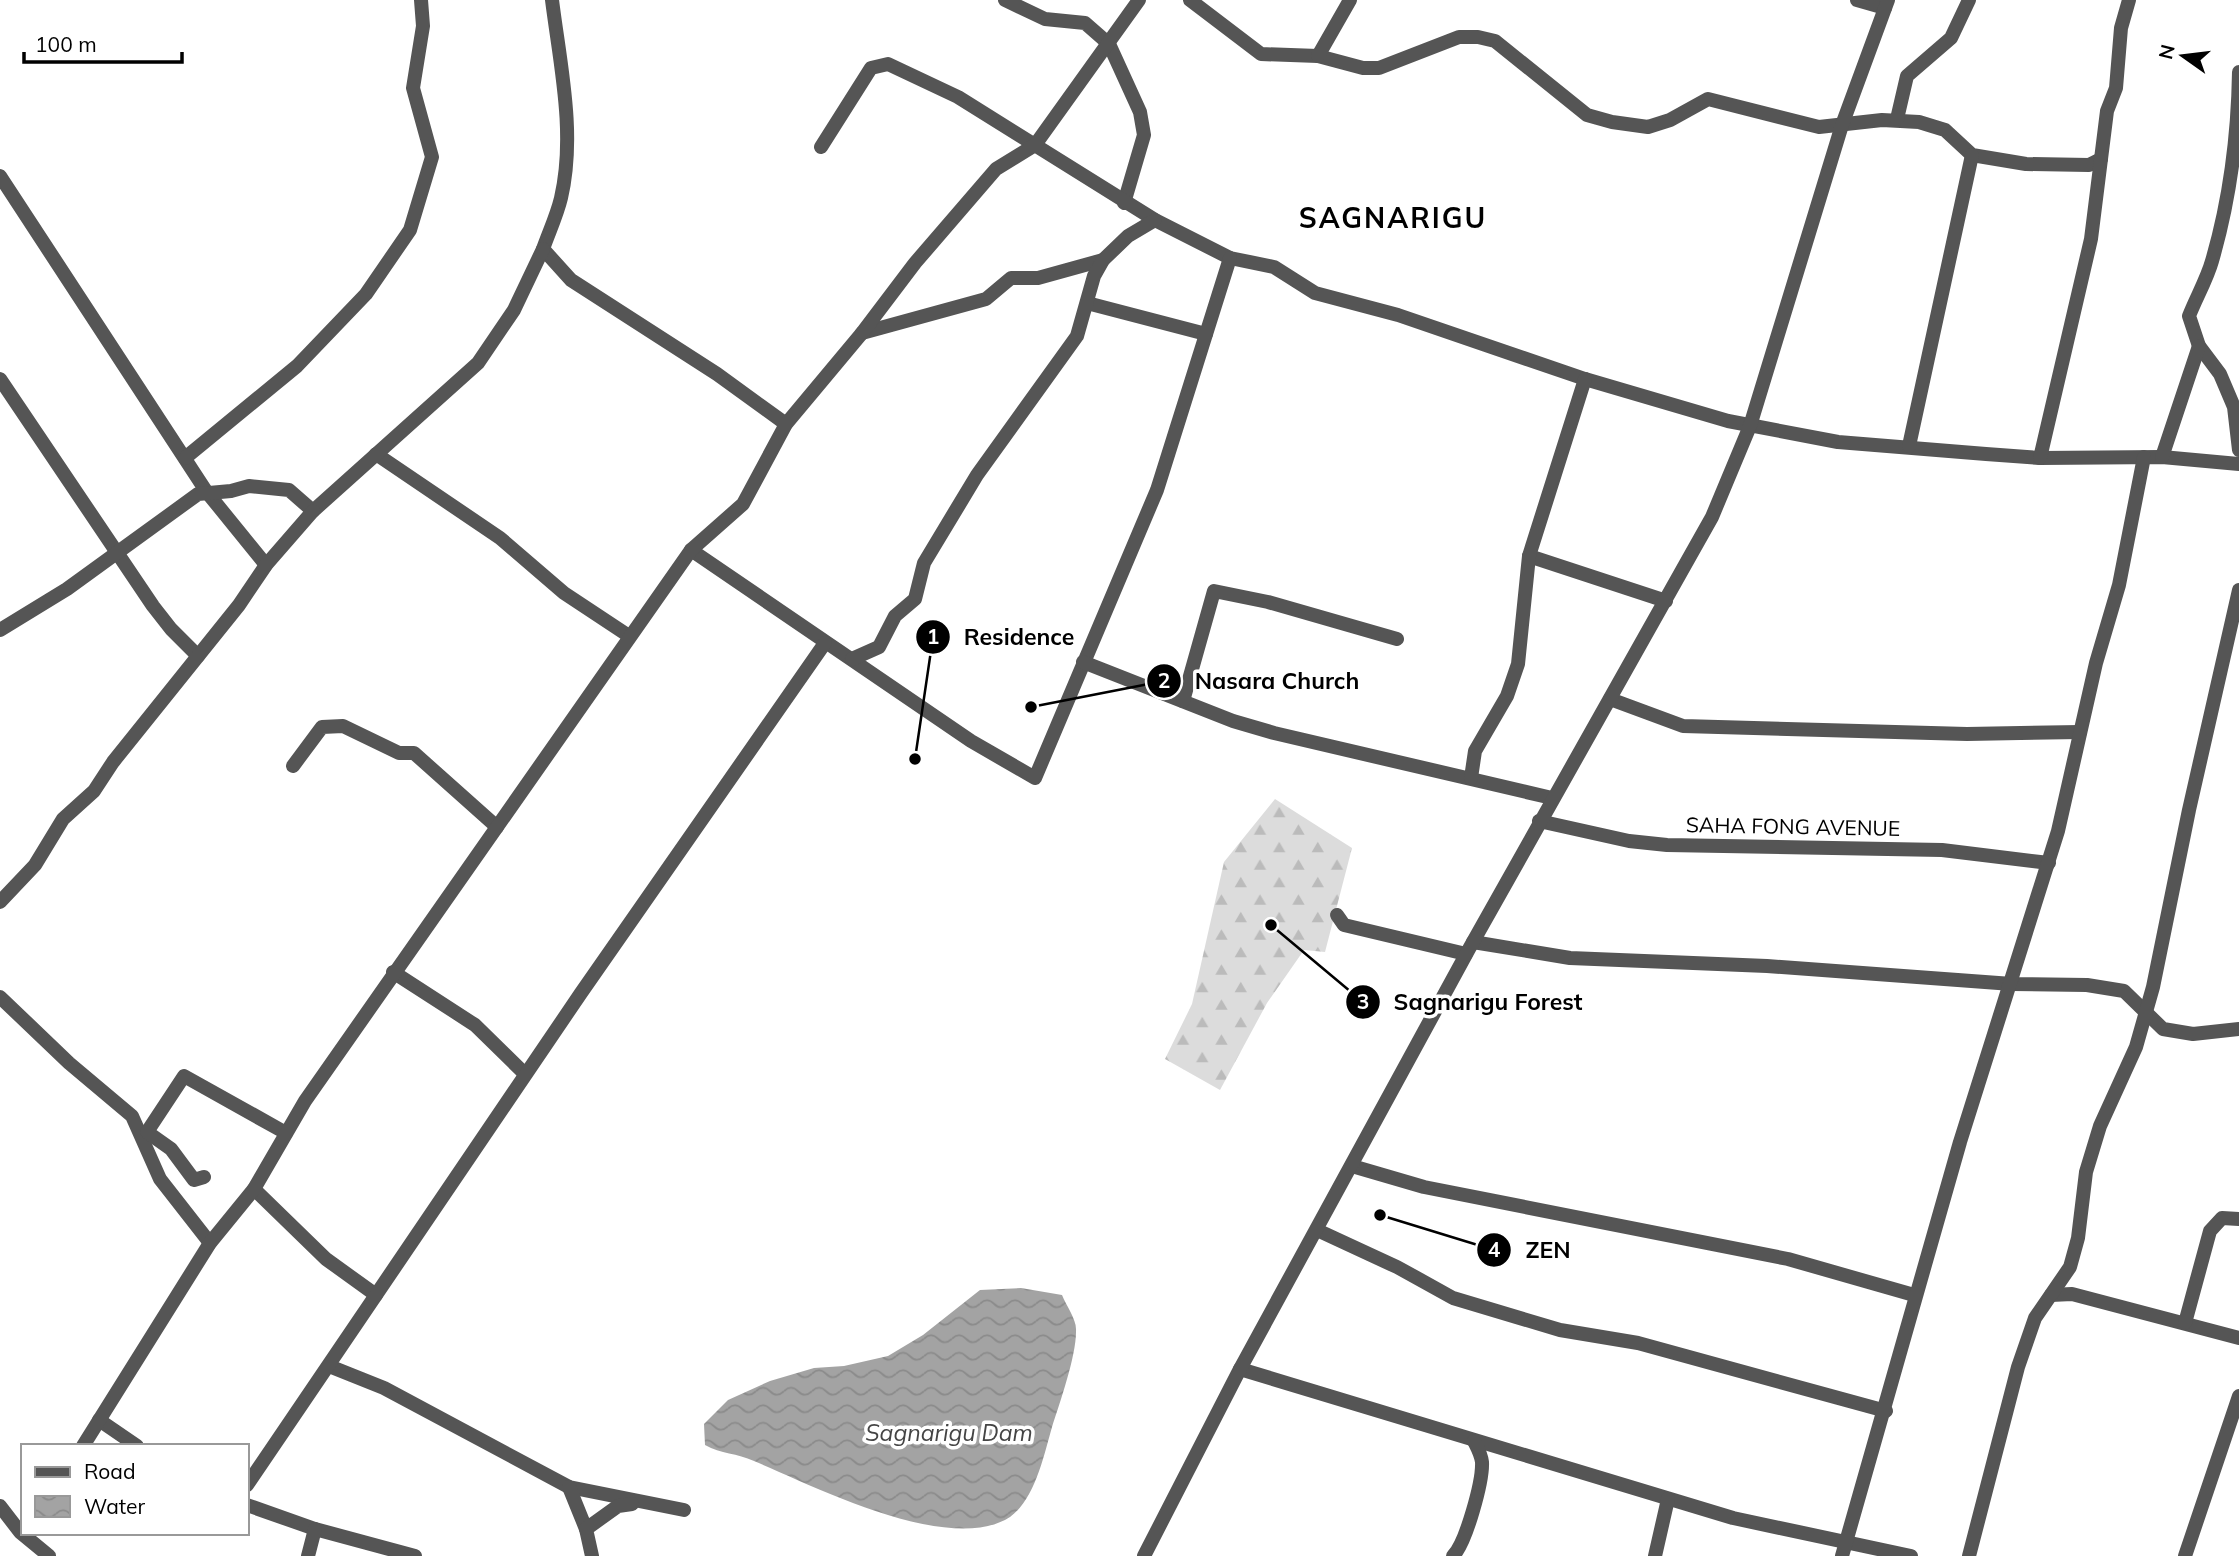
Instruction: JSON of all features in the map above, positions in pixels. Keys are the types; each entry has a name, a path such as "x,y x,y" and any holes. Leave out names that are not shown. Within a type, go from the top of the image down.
{"street":[{"path":"185,458 296,366 366,294 410,230 432,157 413,88 423,26 421,0"},
{"path":"0,902 35,865 62,819 94,791 266,565 313,512 478,363 514,310 543,249 561,198 566,154 566,115 552,0"},
{"path":"1005,0 1045,19 1085,23 1109,44 1140,112 1144,135 1124,202"},
{"path":"84,1444 210,1243 254,1189 286,1133 393,972 691,550 744,504 786,424 862,333 908,271 996,169 1035,145 1139,0"},
{"path":"1190,0 1261,54 1318,56 1363,68 1379,68 1459,37 1495,41 1587,116 1612,122 1648,127 1670,120 1708,99 1819,127 1897,119 1919,122 1945,130 1972,155 2045,165 2089,165 2101,159"},
{"path":"1318,56 1350,0"},
{"path":"1144,1556 1240,1369 1469,948 1712,517 1750,426 1842,125 1886,4 1857,0"},
{"path":"1897,119 1907,76 1951,38 1969,0"},
{"path":"2040,458 2091,239 2107,111 2120,65 2121,28 2129,0"},
{"path":"821,147 871,68 882,63 958,97 1124,202 1230,258 1274,267 1315,293 1398,314 1585,379 1750,426 1838,442 2040,458 2161,457 2239,464"},
{"path":"2239,72 2236,170 2212,262 2189,316 2199,346 2220,374 2234,407 2239,450"},
{"path":"1909,446 1972,155"},
{"path":"0,176 206,491 266,565"},
{"path":"852,659 879,647 895,616 915,599 924,563 977,475 1077,337 1103,260 1128,236 1155,220"},
{"path":"543,249 571,280 717,374 786,424"},
{"path":"691,550 979,747 1035,778 1157,489 1230,258"},
{"path":"862,333 986,299 1011,278 1038,278 1103,260"},
{"path":"1087,303 1206,334"},
{"path":"2161,457 2199,346"},
{"path":"0,379 170,629 198,656"},
{"path":"1471,778 1475,751 1507,696 1518,664 1529,556 1585,379"},
{"path":"376,454 500,538 564,593 629,636"},
{"path":"1844,1549 1886,1411 1914,1295 2049,863 2119,585 2144,457"},
{"path":"0,630 67,589 189,498 206,491 231,491 249,486 289,490 313,512"},
{"path":"1529,556 1666,601"},
{"path":"1969,1556 2018,1367 2035,1318 2070,1266 2078,1238 2086,1172 2100,1126 2136,1047 2161,960 2178,862 2239,590"},
{"path":"1183,701 1214,591 1268,602 1397,639"},
{"path":"248,1484 525,1074 825,643"},
{"path":"1083,662 1274,733 1552,798"},
{"path":"1611,699 1683,726 1967,734 2080,732"},
{"path":"293,766 322,727 343,726 399,753 414,753 497,827"},
{"name":"SAHA FONG AVENUE","path":"1539,821 1629,841 1667,845 1942,850 2049,863"},
{"path":"1337,915 1344,925 1469,948 1570,958 1767,966 2012,984 2115,988 2130,995 2163,1029 2193,1034 2239,1029"},
{"path":"393,972 475,1025 525,1074"},
{"path":"0,997 69,1063 132,1115 160,1178 210,1243"},
{"path":"204,1177 194,1180 171,1149 147,1132 184,1076 286,1133"},
{"path":"1352,1166 1442,1191 1788,1259 1914,1295"},
{"path":"254,1189 326,1259 376,1295"},
{"path":"2185,1323 2210,1231 2221,1218 2239,1219"},
{"path":"1317,1230 1397,1267 1453,1298 1560,1330 1638,1343 1886,1411"},
{"path":"2051,1295 2072,1294 2239,1338"},
{"path":"329,1366 384,1388 569,1487 684,1510"},
{"path":"1240,1369 1668,1499 1844,1549 1911,1556"},
{"path":"2185,1556 2239,1396"},
{"path":"99,1420 134,1444"},
{"path":"1453,1556 1459,1550 1468,1525 1482,1464 1475,1441"},
{"path":"569,1487 586,1529 592,1556"},
{"path":"1655,1556 1668,1499"},
{"path":"586,1529 618,1506 641,1502"},
{"path":"248,1505 315,1530 415,1556"},
{"path":"0,1506 21,1530"},
{"path":"308,1556 315,1530"},
{"path":"26,1535 48,1556"}],"green space":[{"path":"1275,799 1352,848 1325,952 1304,950 1267,1003 1220,1090 1165,1059 1192,1004 1224,862"}],"water":[{"name":"Sagnarigu Dam","path":"1021,1288 1062,1295 1074,1321 1076,1339 1037,1476 1026,1499 1010,1517 984,1527 953,1528 918,1523 846,1500 748,1458 705,1445 704,1424 728,1400 770,1381 814,1368 844,1366 888,1356 923,1335 980,1290"}],"place":[{"name":"Nasara Church","path":"1031,707"},
{"name":"Residence","path":"915,759"},
{"name":"Sagnarigu Forest","path":"1271,925"},
{"name":"ZEN","path":"1380,1215"}],"district":[{"name":"SAGNARIGU","path":"1393,218"}]}
